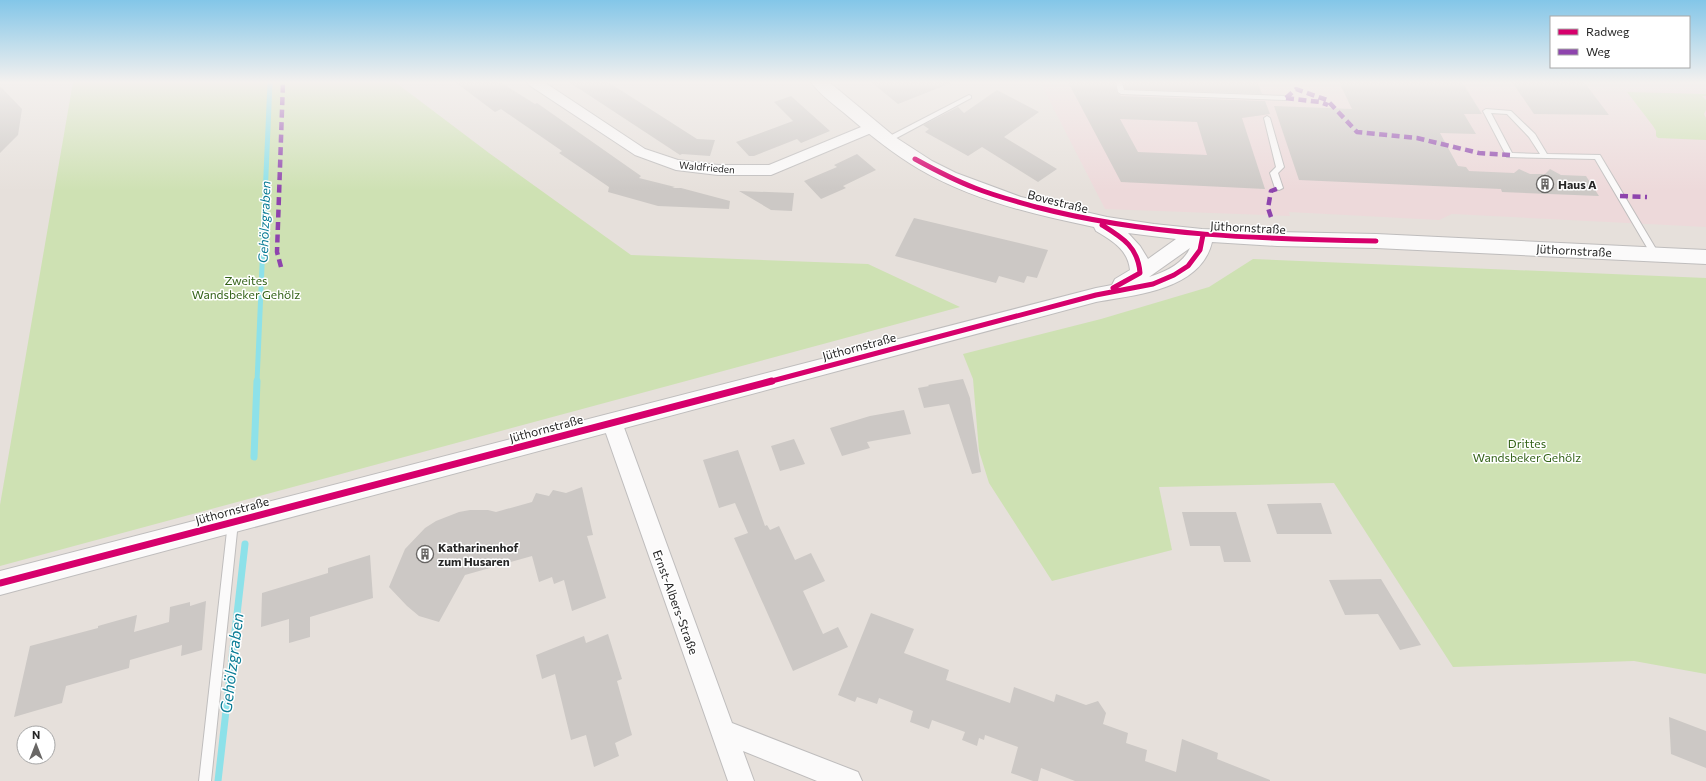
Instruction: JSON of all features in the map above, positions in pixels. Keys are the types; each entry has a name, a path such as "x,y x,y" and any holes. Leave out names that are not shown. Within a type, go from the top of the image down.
{"street":[{"name":"Waldfrieden","path":"589,118 640,152 676,165 718,170 771,170 871,128"},
{"name":"Bovestraße","path":"860,118 886,140 915,160 967,185 1040,209 1097,222 1149,230 1203,235"},
{"path":"1097,222 1114,232 1130,245 1139,258 1140,274"},
{"name":"Jüthornstraße","path":"0,583 1097,295 1153,284 1184,269 1196,256 1202,242 1203,235"},
{"name":"Jüthornstraße","path":"1097,295 1140,274 1183,244 1203,235 1277,239 1376,241 1706,257"},
{"name":"Ernst-Albers-Straße","path":"612,422 741,781"},
{"path":"722,731 849,781"}],"lane":[{"path":"886,140 929,118"},
{"path":"1267,118 1280,167 1274,173 1279,188"},
{"path":"1490,118 1510,155 1597,158 1655,254"},
{"path":"1515,118 1532,136 1545,156"},
{"path":"205,781 233,521"}],"shaded area":[{"path":"1059,118 1706,118 1706,227 1452,214 1439,220 1289,212 1290,216 1105,209"}],"green space":[{"name":"Zweites Wandsbeker Gehölz","path":"67,118 443,118 631,255 868,264 960,307 0,566 0,505"},
{"path":"1647,118 1706,118 1706,140 1658,138 1653,126"},
{"name":"Drittes Wandsbeker Gehölz","path":"1253,259 1706,278 1706,674 1634,661 1453,667 1334,483 1159,487 1172,550 1052,581 989,483 979,451 973,379 963,354 1101,319 1209,287"}],"building":[{"path":"0,118 21,118 18,135 0,153"},
{"path":"515,118 559,118 641,176 639,178 675,187 672,188 681,188 730,201 729,209 658,206 608,192 609,187 559,153 562,151"},
{"path":"624,118 665,118 697,139 715,140 710,156 680,155"},
{"path":"790,118 816,118 830,131 801,143 797,139 754,156 749,156 736,142 793,121"},
{"path":"936,118 1030,118 1004,137 1057,169 1038,182 982,147 968,156 925,132 929,129 923,125"},
{"path":"1087,118 1242,118 1265,189 1121,182","holes":["1120,119 1197,122 1207,155 1138,152"]},
{"path":"1278,118 1467,118 1476,134 1440,133 1458,166 1466,167 1469,171 1514,173 1519,169 1530,174 1545,174 1550,169 1561,175 1586,176 1599,196 1502,192 1501,189 1299,180"},
{"path":"857,154 876,170 843,186 846,188 821,199 804,181 837,167 834,165"},
{"path":"739,191 794,193 792,211 771,210"},
{"path":"914,218 1048,250 1037,278 1027,276 1024,283 999,276 996,283 895,256"},
{"path":"963,379 970,398 981,472 972,474 949,404 924,408 918,388"},
{"path":"904,410 911,434 867,442 870,448 842,456 830,428 870,416"},
{"path":"794,439 805,464 780,471 771,446"},
{"path":"738,450 765,526 767,525 770,530 779,526 795,560 811,553 825,581 803,591 823,634 838,627 848,647 793,671 734,538 748,533 735,503 719,508 703,460"},
{"name":"Katharinenhof zum Husaren","path":"582,487 593,535 587,536 606,598 572,611 564,580 554,584 552,577 539,582 532,556 465,575 439,622 419,616 389,587 405,549 425,528 436,521 459,512 470,510 488,510 496,512 532,502 536,493 549,496 553,490 566,493"},
{"path":"1321,503 1332,534 1277,534 1267,504"},
{"path":"1182,512 1236,512 1251,562 1224,562 1220,546 1190,546"},
{"path":"370,555 373,598 310,617 310,637 289,643 289,619 261,627 262,593 328,573 328,568"},
{"path":"1381,579 1421,645 1400,650 1378,614 1345,615 1329,580"},
{"path":"206,601 202,650 181,656 182,645 130,660 129,668 66,686 62,703 14,717 30,646 98,628 98,626 137,615 134,632 169,622 170,607 190,602 190,606"},
{"path":"871,613 914,629 904,653 949,670 946,680 1010,703 1014,687 1054,702 1056,694 1086,705 1098,701 1106,713 1103,724 1128,733 1126,743 1147,750 1145,761 1176,772 1182,739 1218,753 1217,759 1270,781 1075,781 1041,768 1038,781 1033,781 1011,773 1018,747 985,735 984,740 979,738 977,746 962,740 965,732 932,720 929,729 910,722 913,711 879,698 877,704 857,697 855,702 838,695"},
{"path":"608,634 622,679 617,681 632,735 615,743 619,756 594,767 586,735 571,740 555,674 542,679 536,655 584,636 586,643"},
{"path":"1669,717 1706,731 1706,768 1671,754"}],"waterway":[{"name":"Gehölzgraben","path":"257,382 268,118"},
{"name":"Gehölzgraben","path":"254,457 257,381"},
{"name":"Gehölzgraben","path":"218,781 245,544"}],"marked path":[{"path":"281,267 277,252 282,118"},
{"path":"1344,118 1357,132 1366,134 1417,138 1479,153 1510,155"},
{"path":"1271,217 1268,208 1271,191 1279,188"},
{"path":"1620,196 1647,197"}],"cycle path":[{"path":"915,159 973,188 1063,214 1107,223 1196,234 1286,239 1376,241"},
{"path":"1102,225 1128,244 1137,257 1139,264 1140,273 1113,288"},
{"path":"0,583 1096,295 1153,284 1174,275 1188,266 1200,250 1203,235"}],"place":[{"name":"Haus A","path":"1545,184"},
{"name":"Katharinenhof zum Husaren","path":"425,554"}]}
